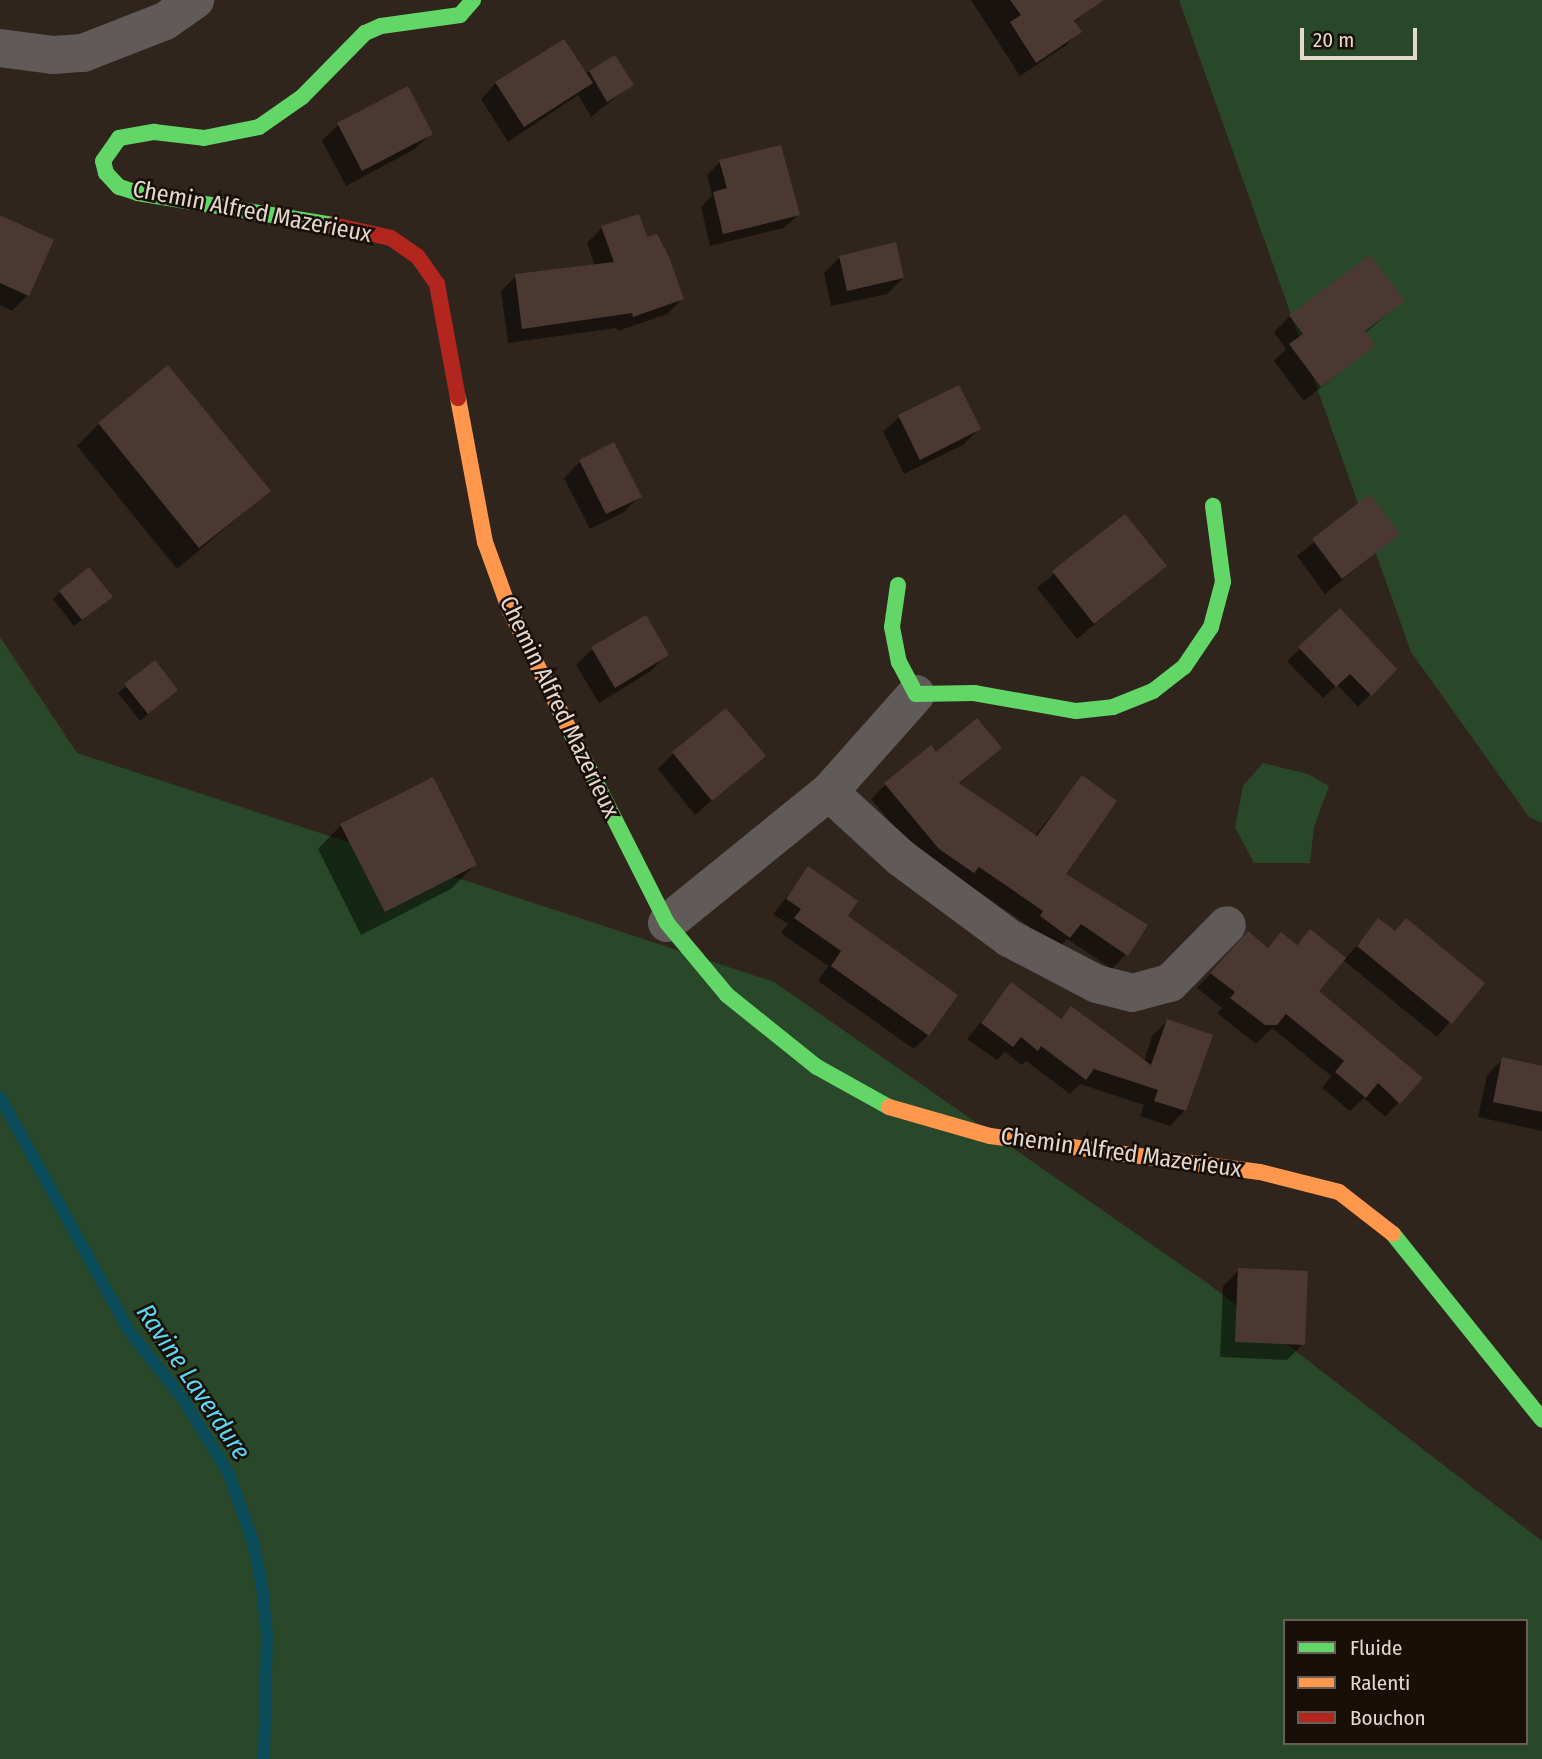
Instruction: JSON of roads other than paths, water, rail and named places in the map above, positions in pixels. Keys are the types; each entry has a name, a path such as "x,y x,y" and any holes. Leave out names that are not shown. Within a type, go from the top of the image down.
{"street":[{"path":"0,48 31,54 83,53 153,27 195,0"},
{"name":"Chemin Alfred Mazerieux","path":"473,0 469,9 452,17 381,26 365,33 302,97 259,127 204,138 137,133 119,138 103,161 112,181 138,193 360,229 391,238 418,257 437,284 485,542 510,611 667,923 727,995 817,1067 899,1112 990,1136 1260,1172 1339,1192 1369,1211 1396,1237 1542,1419"},
{"path":"667,923 829,792 916,694 974,693 1076,710 1113,707 1153,691 1184,667 1211,627 1223,582 1213,506"},
{"path":"898,585 892,627 899,662 916,694"},
{"path":"829,792 901,858 1009,938 1097,984 1132,993 1170,983 1227,925"}],"waterway":[{"name":"Ravine Laverdure","path":"0,1097 129,1331 183,1399 229,1474 253,1542 262,1586 267,1634 264,1759"}]}
